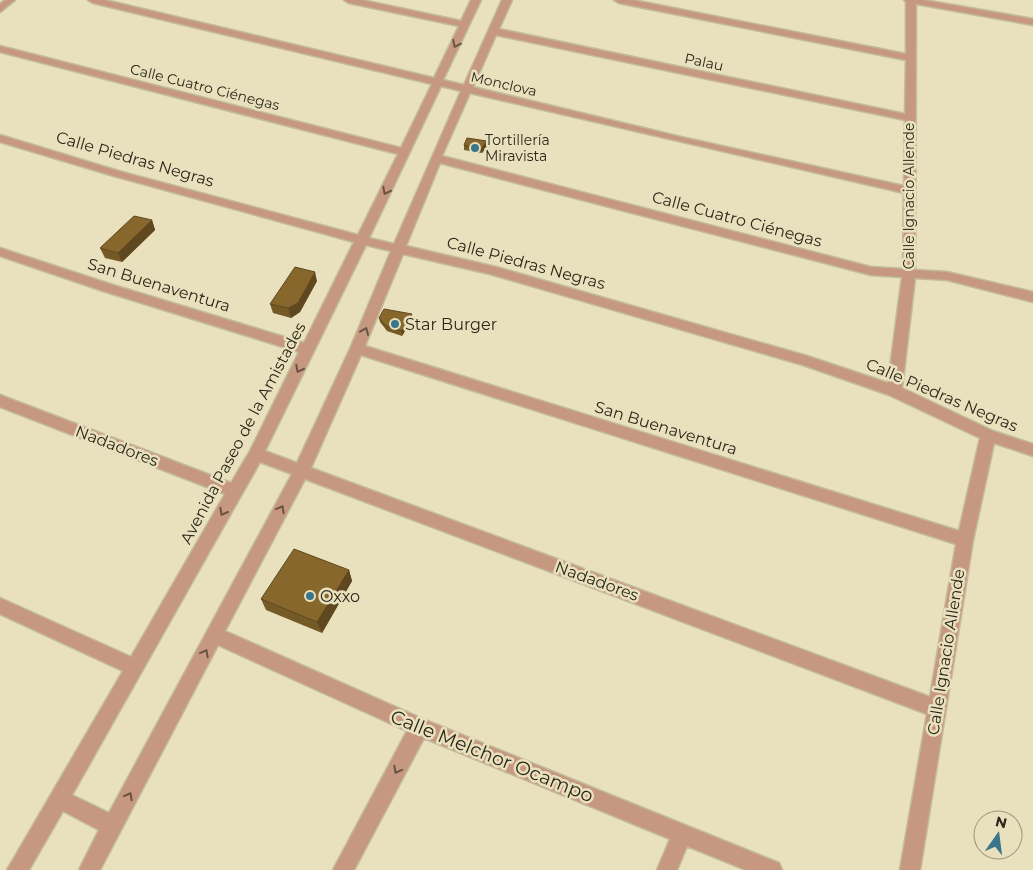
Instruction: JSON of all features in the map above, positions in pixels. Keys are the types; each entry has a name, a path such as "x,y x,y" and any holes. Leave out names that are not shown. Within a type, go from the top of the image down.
{"street":[{"path":"0,9 10,0"},
{"name":"Monclova","path":"93,0 437,83 910,191"},
{"path":"350,0 466,25"},
{"name":"Avenida Paseo de la Amistades","path":"17,870 135,668 256,454 309,350 466,25 476,0"},
{"path":"89,870 301,472 357,350 436,158 468,90 506,0"},
{"path":"619,0 912,58"},
{"path":"910,0 1033,22"},
{"name":"Calle Ignacio Allende","path":"894,391 909,275 909,118 912,58 910,0"},
{"name":"Palau","path":"493,31 909,118"},
{"name":"Calle Cuatro Ciénegas","path":"0,49 404,152"},
{"name":"Calle Piedras Negras","path":"0,138 118,174 361,240 491,270 807,361 894,391 988,435 1033,450"},
{"name":"Calle Cuatro Ciénegas","path":"436,158 871,271 947,276 1033,297"},
{"name":"San Buenaventura","path":"0,252 108,288 309,350"},
{"name":"San Buenaventura","path":"357,350 965,540"},
{"name":"Nadadores","path":"0,401 235,492"},
{"name":"Calle Ignacio Allende","path":"910,870 965,540 988,435"},
{"name":"Nadadores","path":"256,454 937,709"},
{"path":"0,606 135,668"},
{"name":"Calle Melchor Ocampo","path":"215,635 420,727 772,870"},
{"path":"343,870 420,727"},
{"path":"60,798 113,826"},
{"path":"667,870 682,834"}],"building":[{"path":"467,138 487,141 481,149 464,145"},
{"path":"134,216 152,220 118,253 100,248"},
{"path":"295,267 315,272 298,303 288,308 270,304"},
{"name":"Star Burger","path":"384,309 412,314 402,331 386,326 379,318"},
{"name":"Oxxo","path":"294,549 349,570 317,622 261,599"}],"place":[{"name":"Tortillería Miravista","path":"475,148"},
{"name":"Star Burger","path":"395,324"},
{"name":"Oxxo","path":"310,596"}]}
